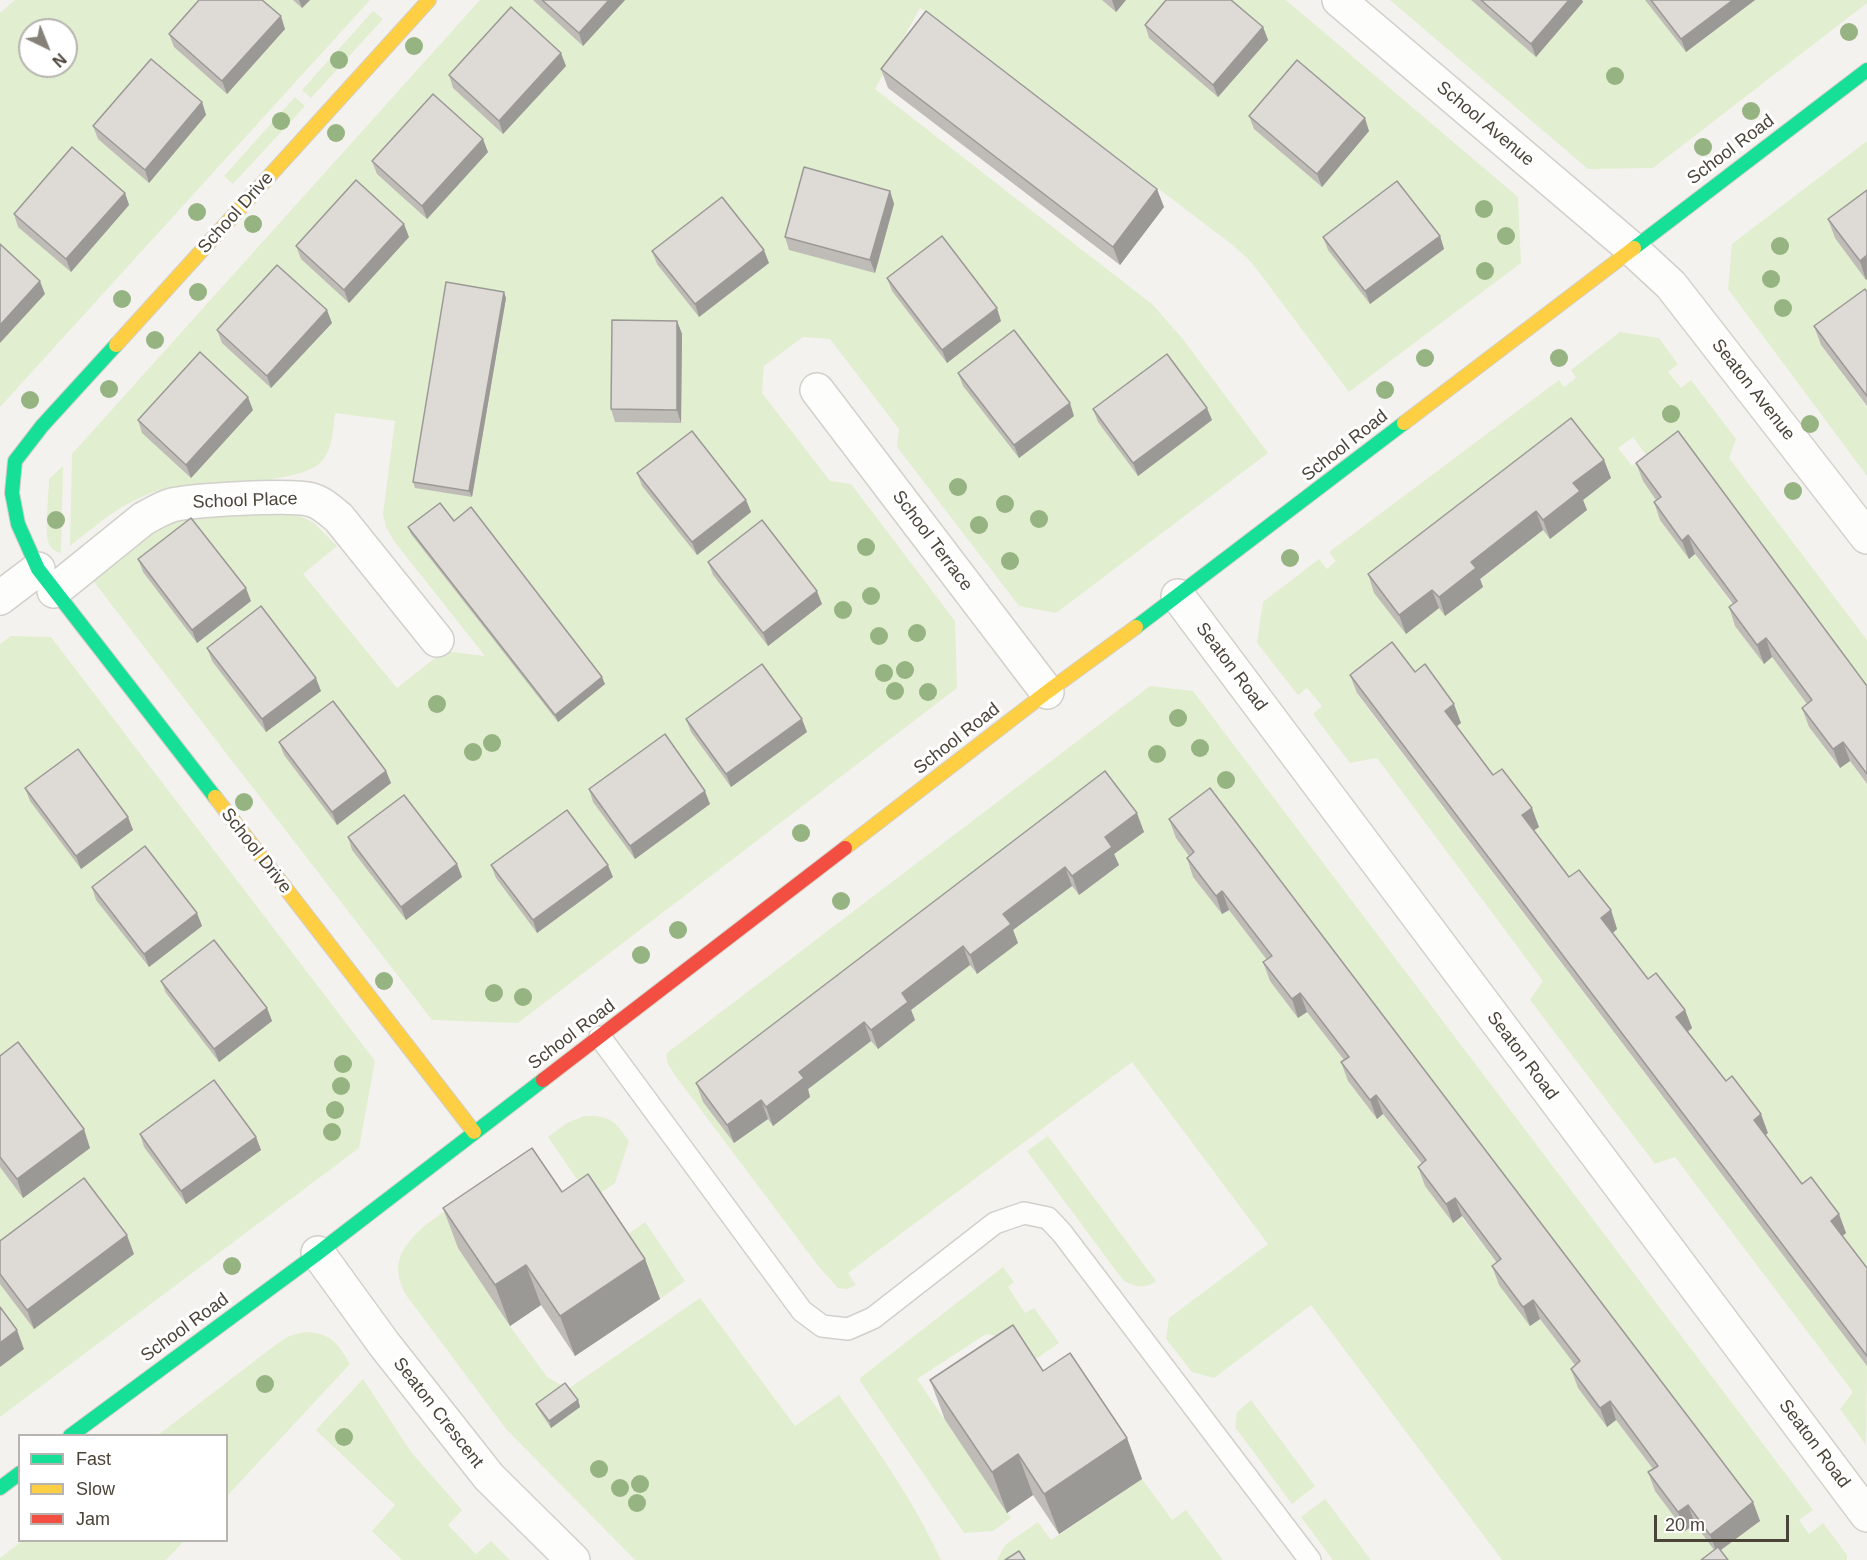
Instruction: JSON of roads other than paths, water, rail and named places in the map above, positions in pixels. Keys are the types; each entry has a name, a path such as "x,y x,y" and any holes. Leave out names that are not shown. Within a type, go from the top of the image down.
{"street":[{"name":"School Drive","path":"429,0 42,426 15,461 12,494 18,524 46,580 474,1132"},
{"name":"School Avenue","path":"1339,0 1631,248"},
{"name":"School Road","path":"73,1434 318,1253 1047,692 1178,596 1867,70"},
{"name":"Seaton Avenue","path":"1631,248 1671,285 1867,537"},
{"name":"School Terrace","path":"817,390 1047,692"},
{"name":"School Drive","path":"0,459 42,426"},
{"name":"School Place","path":"46,580 158,510 174,505 292,497 312,500 339,518 437,640"},
{"path":"0,598 46,580"},
{"name":"Seaton Road","path":"1178,596 1867,1515"},
{"name":"Seaton Crescent","path":"318,1253 384,1344 489,1477 573,1560"},
{"path":"0,1488 18,1474"}],"lane":[{"path":"600,1037 795,1302 802,1311 822,1326 848,1329 873,1318 995,1223 1024,1213 1048,1218 1062,1233 1310,1560"}]}
